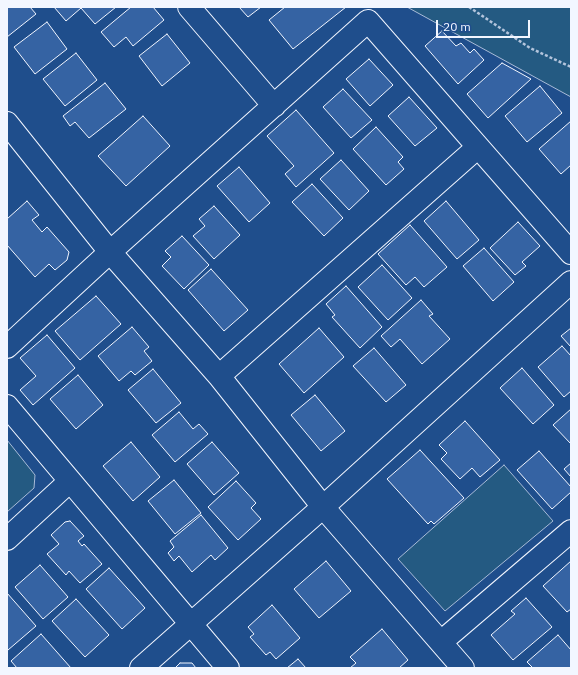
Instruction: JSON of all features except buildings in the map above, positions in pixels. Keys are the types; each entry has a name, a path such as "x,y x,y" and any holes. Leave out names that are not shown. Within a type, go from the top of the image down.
{"street":[{"path":"189,7 274,106"},
{"path":"7,347 110,252 368,22 571,253"},
{"path":"7,123 110,252 219,376 323,506 463,668"},
{"path":"219,376 478,147"},
{"path":"141,668 571,282"},
{"path":"7,406 228,668"},
{"path":"7,539 70,481"},
{"path":"440,642 571,531"}],"path":[{"path":"469,7 530,48 571,67"}],"shaded area":[{"path":"407,7 571,7 571,97"},
{"path":"7,440 35,475 34,488 7,512"},
{"path":"504,465 553,521 445,611 398,559"}]}
